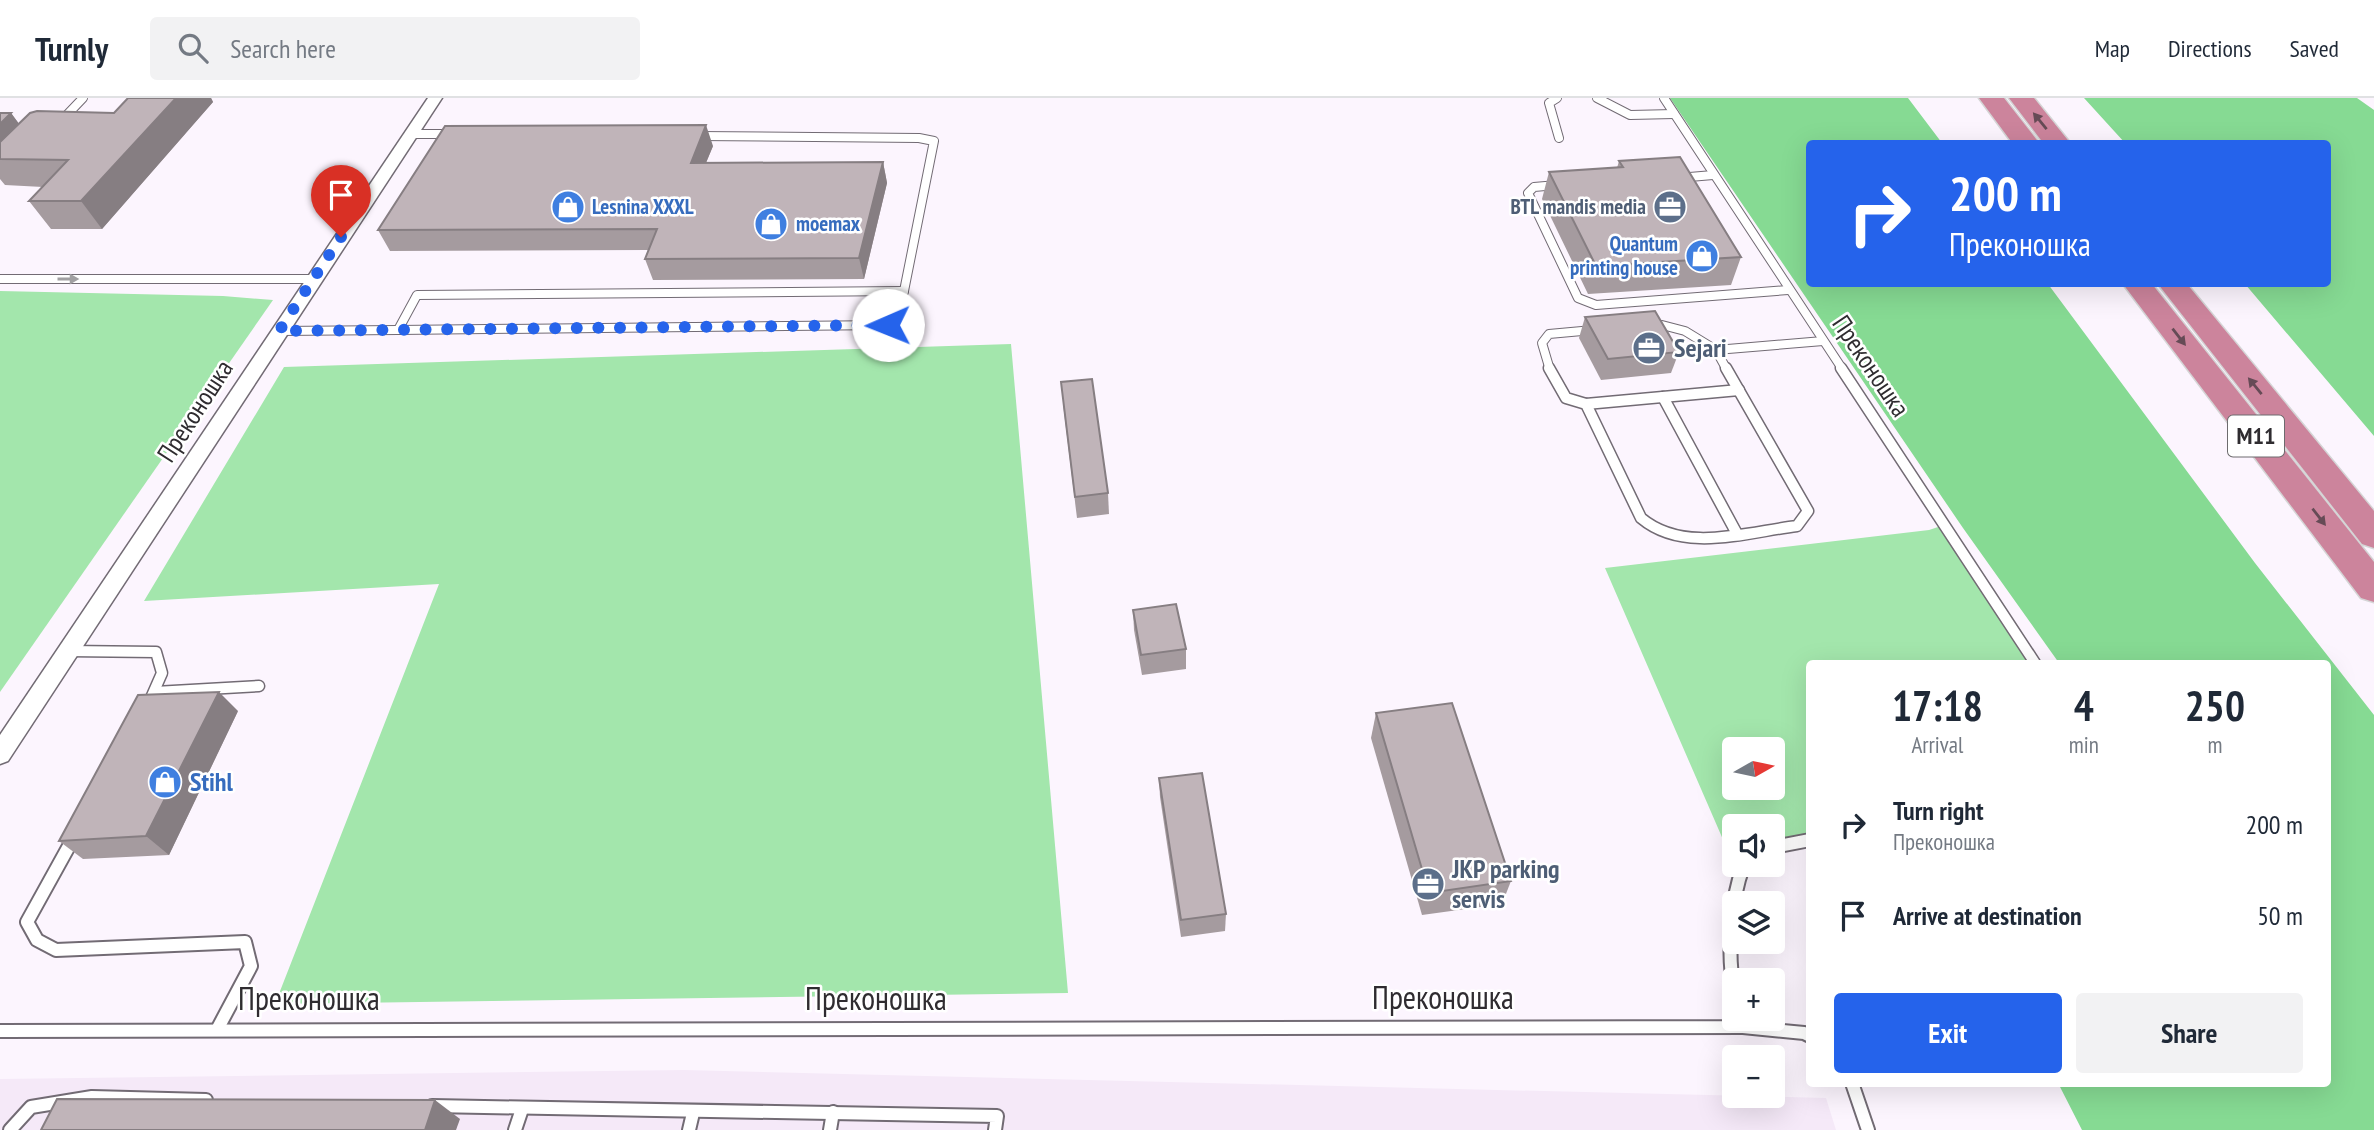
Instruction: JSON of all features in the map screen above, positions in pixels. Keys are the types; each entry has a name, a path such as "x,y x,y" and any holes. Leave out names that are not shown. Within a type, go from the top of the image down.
{"highway":[{"path":"1991,98 2023,140"},
{"path":"2021,98 2055,140"},
{"name":"M11","path":"2139,287 2374,588"},
{"name":"M11","path":"2174,287 2374,535"}],"street":[{"name":"Преконошка","path":"0,754 435,98"}],"lane":[{"path":"56,126 83,98"},
{"path":"1557,98 1549,103 1559,138"},
{"path":"1597,98 1630,115 1674,114"},
{"name":"Преконошка","path":"1664,98 2033,660"},
{"path":"411,134 466,135"},
{"path":"279,331 888,325 895,321 904,291 934,141 919,138 686,136"},
{"path":"1662,178 1713,175"},
{"path":"1573,184 1534,187 1528,193 1578,298 1584,302 1596,306 1788,290"},
{"path":"0,279 314,279"},
{"path":"398,330 417,295 904,291"},
{"path":"1586,404 1641,518 1650,526 1685,538 1797,526 1808,511 1716,350 1685,331 1662,325 1637,327"},
{"path":"1600,330 1549,334 1542,343 1544,355 1564,396 1576,403 1740,390"},
{"path":"1716,350 1823,341"},
{"path":"1663,397 1736,532"},
{"path":"68,651 156,652 161,660 162,675 141,717"},
{"path":"155,692 259,686"},
{"path":"81,825 27,922 30,934 41,946 56,950 245,942 251,966 218,1028"},
{"path":"1785,845 1806,841"},
{"path":"1731,968 1729,940 1739,877"},
{"name":"Преконошка","path":"0,1031 1722,1023"},
{"name":"Преконошка","path":"1785,1030 1806,1034"},
{"path":"1853,1087 1868,1130"},
{"path":"9,1130 31,1107 92,1097 217,1100"},
{"path":"411,1106 693,1113 833,1112 997,1116 995,1130"},
{"path":"515,1130 522,1109"},
{"path":"830,1130 833,1112"},
{"path":"689,1130 693,1113"}],"shaded area":[{"path":"684,1070 1722,1095 1722,1108 1785,1108 1785,1097 1826,1098 1836,1130 0,1130 0,1079"}],"green space":[{"path":"1670,98 1908,98 1940,140 1806,140 1806,287 2050,287 2255,563 2331,660 2057,660 1963,528"},
{"path":"2084,98 2357,98 2374,110 2374,436 2248,287 2331,287 2331,140 2122,140"},
{"path":"0,291 223,296 273,300 0,692"},
{"path":"1011,344 1068,993 275,1004 439,584 144,601 284,367"},
{"path":"1944,525 2033,660 1806,660 1806,837 1785,841 1785,814 1722,814 1722,837 1605,568 1929,530"},
{"path":"2331,660 2374,715 2374,1130 2082,1130 2060,1087 2331,1087"}],"building":[{"path":"128,98 176,98 81,201 29,201 68,160 0,159 0,142 30,113 114,113"},
{"path":"0,113 11,113 0,124"},
{"path":"706,125 691,163 883,162 859,258 645,259 657,229 378,230 445,126"},
{"path":"1680,157 1741,257 1596,266 1549,172 1623,167 1619,161"},
{"path":"1655,311 1679,352 1608,359 1585,317"},
{"path":"1092,379 1108,493 1075,497 1061,382"},
{"path":"1176,604 1186,649 1141,655 1133,610"},
{"path":"219,692 146,836 59,841 138,695"},
{"path":"1452,703 1511,881 1429,893 1376,713"},
{"path":"1202,773 1226,914 1181,920 1159,778"},
{"path":"57,1099 435,1100 425,1130 41,1130"}],"place":[{"name":"Lesnina XXXL","path":"568,207"},
{"name":"BTL mandis media","path":"1670,207"},
{"name":"moemax","path":"771,224"},
{"name":"Quantum printing house","path":"1702,256"},
{"name":"Sejari","path":"1649,348"},
{"name":"Stihl","path":"165,782"},
{"name":"JKP parking servis","path":"1428,884"}],"route":[{"path":"341,237 279,331 888,325"}]}
